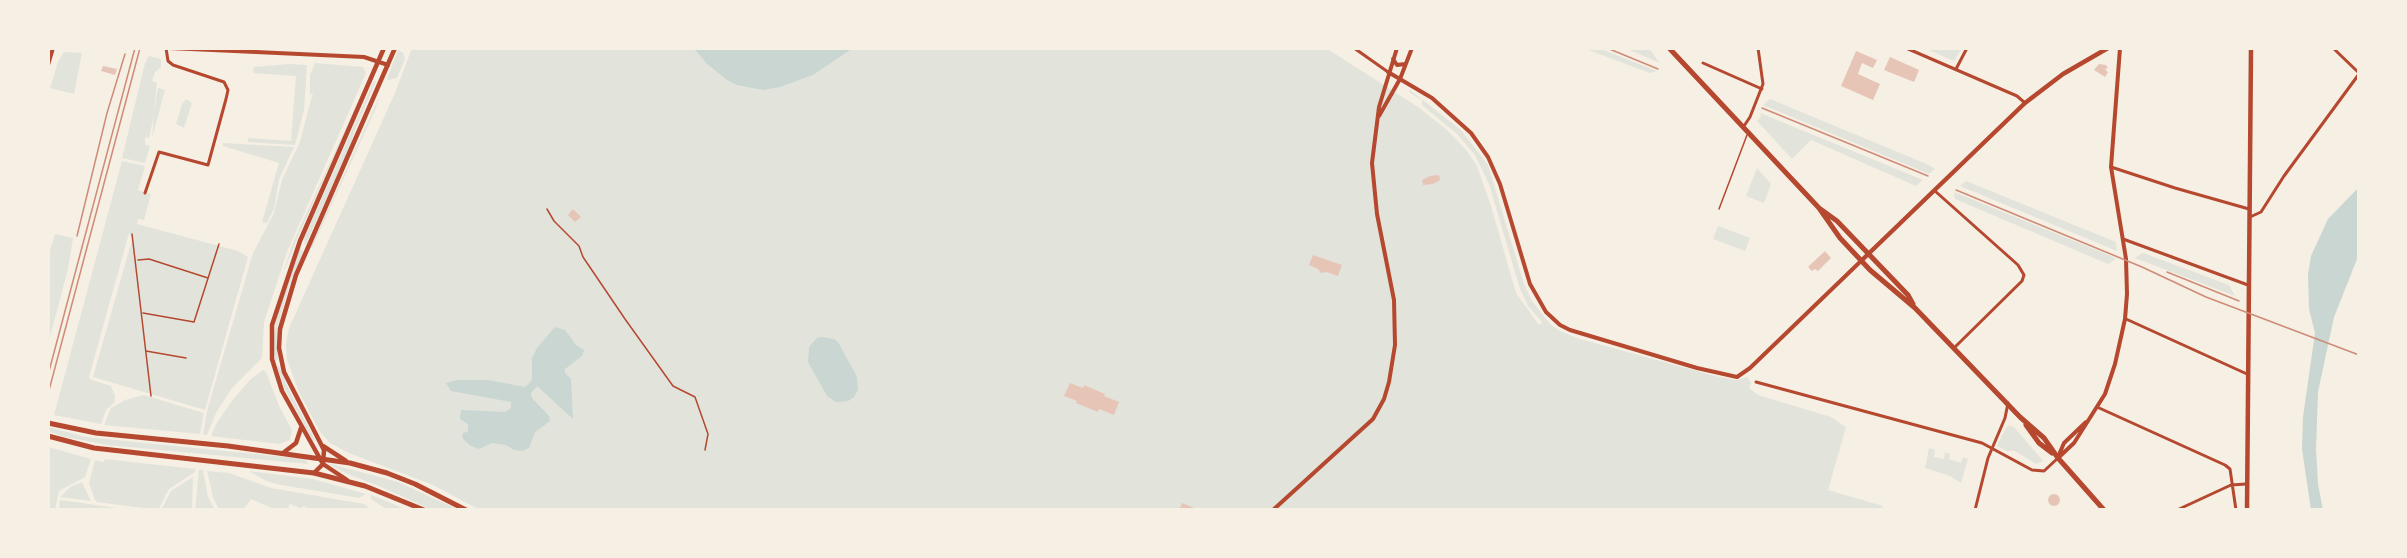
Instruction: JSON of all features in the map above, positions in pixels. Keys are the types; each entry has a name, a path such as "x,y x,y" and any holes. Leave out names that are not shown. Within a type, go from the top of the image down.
{"main road":[{"path":"347,480 322,460 301,428 276,376 271,348 272,325 300,240 384,48"},
{"path":"314,473 322,460 324,450 284,372 279,348 280,329 296,274 395,48"},
{"path":"1669,48 1749,131 1819,208 1833,228 1862,260 1879,278 1915,306 2008,403 2039,443 2058,458 2104,510"},
{"path":"1862,260 2025,103 2063,74 2108,48"},
{"path":"2247,510 2251,48"},
{"path":"1819,208 1837,221 1908,294 1915,306"},
{"path":"48,423 70,429 228,446 350,464 406,481 446,498 466,510"},
{"path":"283,453 296,443 301,428"},
{"path":"48,436 94,448 314,473 347,480 391,495 423,510"},
{"path":"320,442 329,452 350,464"}],"street":[{"path":"48,65 53,48"},
{"path":"145,193 159,152 208,165 228,90 224,82 173,65 168,61 168,48 364,57 388,65"},
{"path":"1354,48 1388,72 1432,98 1471,133 1488,157 1500,184 1530,284 1546,312 1560,325 1578,333 1696,368 1737,377 1750,368 1862,260"},
{"path":"1273,510 1373,419 1384,399 1389,382 1394,357 1394,300 1372,184 1372,153 1379,107 1397,48"},
{"path":"1378,120 1400,79 1412,48"},
{"path":"1744,126 1762,89 1758,48"},
{"path":"1906,48 2017,96 2025,103"},
{"path":"1956,69 1967,48"},
{"path":"1756,382 1982,443 2039,472 2048,469 2074,443 2108,386 2125,319 2127,294 2123,239 2111,167 2120,48"},
{"path":"2249,217 2255,217 2261,212 2284,176 2359,74 2333,48"},
{"path":"1393,59 1397,65 1406,64"},
{"path":"1703,63 1762,89"},
{"path":"2111,167 2249,209"},
{"path":"1935,191 2018,265 2024,274 2022,281 1954,348"},
{"path":"2123,239 2248,285"},
{"path":"2125,319 2247,374"},
{"path":"1975,510 1992,448 2005,418 2008,403"},
{"path":"2097,407 2225,465 2230,469 2236,510"},
{"path":"2058,458 2064,443 2087,422"},
{"path":"2177,510 2231,485 2246,484"}],"lane":[{"path":"1719,208 1749,131"}],"path":[{"path":"547,208 554,221 579,246 607,292 672,386 695,397 708,434 705,450"},
{"path":"132,234 151,396"},
{"path":"142,313 194,322 219,244"},
{"path":"136,260 149,259 208,279"},
{"path":"146,351 186,358"}],"shaded area":[{"path":"412,48 1326,48 1418,107 1447,130 1467,151 1477,166 1491,206 1516,293 1539,325 1542,322 1528,306 1520,289 1489,184 1475,155 1458,135 1422,105 1422,100 1409,92 1410,90 1461,130 1488,165 1524,284 1532,301 1550,324 1580,339 1715,376 1736,380 1747,377 1751,383 1749,388 1758,395 1831,417 1846,427 1828,490 1883,506 1882,510 480,510 433,485 349,453 330,443 320,432 298,390 287,359 286,344 289,328 395,93"},
{"path":"694,48 853,48 813,75 780,87 763,90 737,85 727,80 706,63"},
{"path":"1583,48 1598,48 1657,71 1650,73"},
{"path":"1625,48 1650,50 1660,63"},
{"path":"1924,48 1962,48 1954,61"},
{"path":"398,50 403,53 405,59 397,78 389,80 387,79"},
{"path":"64,52 82,53 74,94 50,88 58,62"},
{"path":"149,56 161,59 161,67 155,72 152,81 157,83 154,111 158,88 165,90 152,138 154,116 149,138 145,137 145,144 150,146 145,163 122,158 145,63"},
{"path":"315,63 363,67 366,73 287,252 264,322 262,358 232,388 216,413 207,435 203,435 207,411 253,253 274,213 282,180 300,142 313,92 310,95 310,75"},
{"path":"307,65 304,110 295,145 248,142 248,138 291,141 296,76 253,73 254,67"},
{"path":"369,78 285,269 284,269 295,238"},
{"path":"374,81 376,81 350,147 305,246 304,238"},
{"path":"380,95 375,110 312,248 311,247"},
{"path":"186,99 192,103 184,128 176,124 182,104"},
{"path":"1770,99 1935,169 1929,174 1763,105"},
{"path":"1760,113 1923,180 1916,186 1811,140 1792,159 1757,121 1761,117"},
{"path":"223,143 294,147 279,179 274,209 267,223 262,222 279,163 223,146"},
{"path":"122,161 145,166 138,190 151,194 144,220 138,219 137,224 238,251 248,257 205,410 93,377 132,240 129,233 89,377 89,379 111,386 115,396 114,403 106,410 101,424 54,415"},
{"path":"1757,168 1771,184 1764,203 1746,196"},
{"path":"1966,181 2116,242 2117,251 1960,186"},
{"path":"2359,187 2359,254 2334,317 2318,392 2316,449 2318,484 2323,510 2311,510 2302,449 2303,417 2315,333 2309,309 2308,274 2311,256 2328,219"},
{"path":"1954,192 2116,259 2108,264 1955,199"},
{"path":"1718,226 1750,238 1745,251 1713,239"},
{"path":"55,234 73,238 68,269 48,344 48,251 50,251"},
{"path":"300,248 303,252 289,287 277,328 278,360 275,361 273,341 278,313"},
{"path":"2143,253 2229,285 2235,296 2135,258"},
{"path":"555,327 565,330 576,345 584,350 582,356 565,369 565,373 571,379 573,419 537,386 531,393 532,398 549,416 550,421 535,432 529,448 522,451 514,450 506,445 492,443 479,449 471,446 463,439 462,434 468,431 468,424 460,419 461,410 506,412 511,408 511,402 451,391 446,383 458,380 488,380 525,387 532,380 532,358 537,348"},
{"path":"822,337 838,342 857,377 858,390 848,401 836,402 827,396 808,362 809,347 817,338"},
{"path":"279,366 315,440 313,441 285,389 277,367"},
{"path":"263,370 266,372 279,406 292,430 290,440 279,444 211,436 216,424 234,398 251,379"},
{"path":"144,395 204,413 200,434 104,425 111,408 125,400"},
{"path":"2010,425 2043,461 2036,464 2015,451 2007,451 1997,446 2006,428"},
{"path":"48,427 86,437 305,459 308,464 107,445 61,436 48,431"},
{"path":"48,447 91,459 85,477 59,491 55,510 48,510"},
{"path":"1929,448 1935,450 1934,457 1944,459 1945,452 1950,454 1949,459 1961,463 1963,457 1968,459 1961,483 1950,476 1925,468"},
{"path":"105,459 195,469 195,472 169,489 158,510 97,502 89,483 95,460 103,462"},
{"path":"327,463 398,482 459,510 432,510 347,474"},
{"path":"199,470 203,470 208,497 215,510 195,510"},
{"path":"207,471 229,473 271,488 364,504 372,510 312,510 290,504 287,510 276,510 251,499 243,510 219,510 213,497"},
{"path":"249,471 313,479 366,494 359,498 281,485 266,481"},
{"path":"193,477 192,510 161,510 171,491"},
{"path":"82,482 91,501 60,497 70,487"},
{"path":"371,495 407,510 388,510 371,499"},
{"path":"60,500 75,502 130,510 59,510"}],"building":[{"path":"1856,51 1877,60 1873,68 1862,63 1858,74 1880,84 1873,100 1841,86"},
{"path":"1890,57 1919,70 1914,82 1884,70"},
{"path":"2099,64 2106,65 2108,68 2105,69 2108,72 2105,77 2094,70"},
{"path":"103,66 117,69 115,75 101,71"},
{"path":"1439,175 1440,180 1433,184 1423,185 1422,180"},
{"path":"573,209 581,217 575,222 568,215"},
{"path":"1825,251 1831,258 1818,271 1815,269 1812,271 1808,267"},
{"path":"1313,255 1342,265 1338,276 1326,272 1321,273 1309,265"},
{"path":"1070,383 1083,388 1084,385 1119,402 1114,415 1099,409 1098,412 1064,396"},
{"path":"2056,494 2060,500 2056,506 2052,506 2048,498"},
{"path":"1182,503 1199,510 1179,510"}],"tram line":[{"path":"48,375 135,48"},
{"path":"77,236 107,113 125,54"}],"railway":[{"path":"48,394 140,48"},
{"path":"1607,48 1658,69"},
{"path":"1762,108 1928,176"},
{"path":"1956,190 2142,267 2206,297 2359,355"},
{"path":"2167,272 2239,301"}]}
